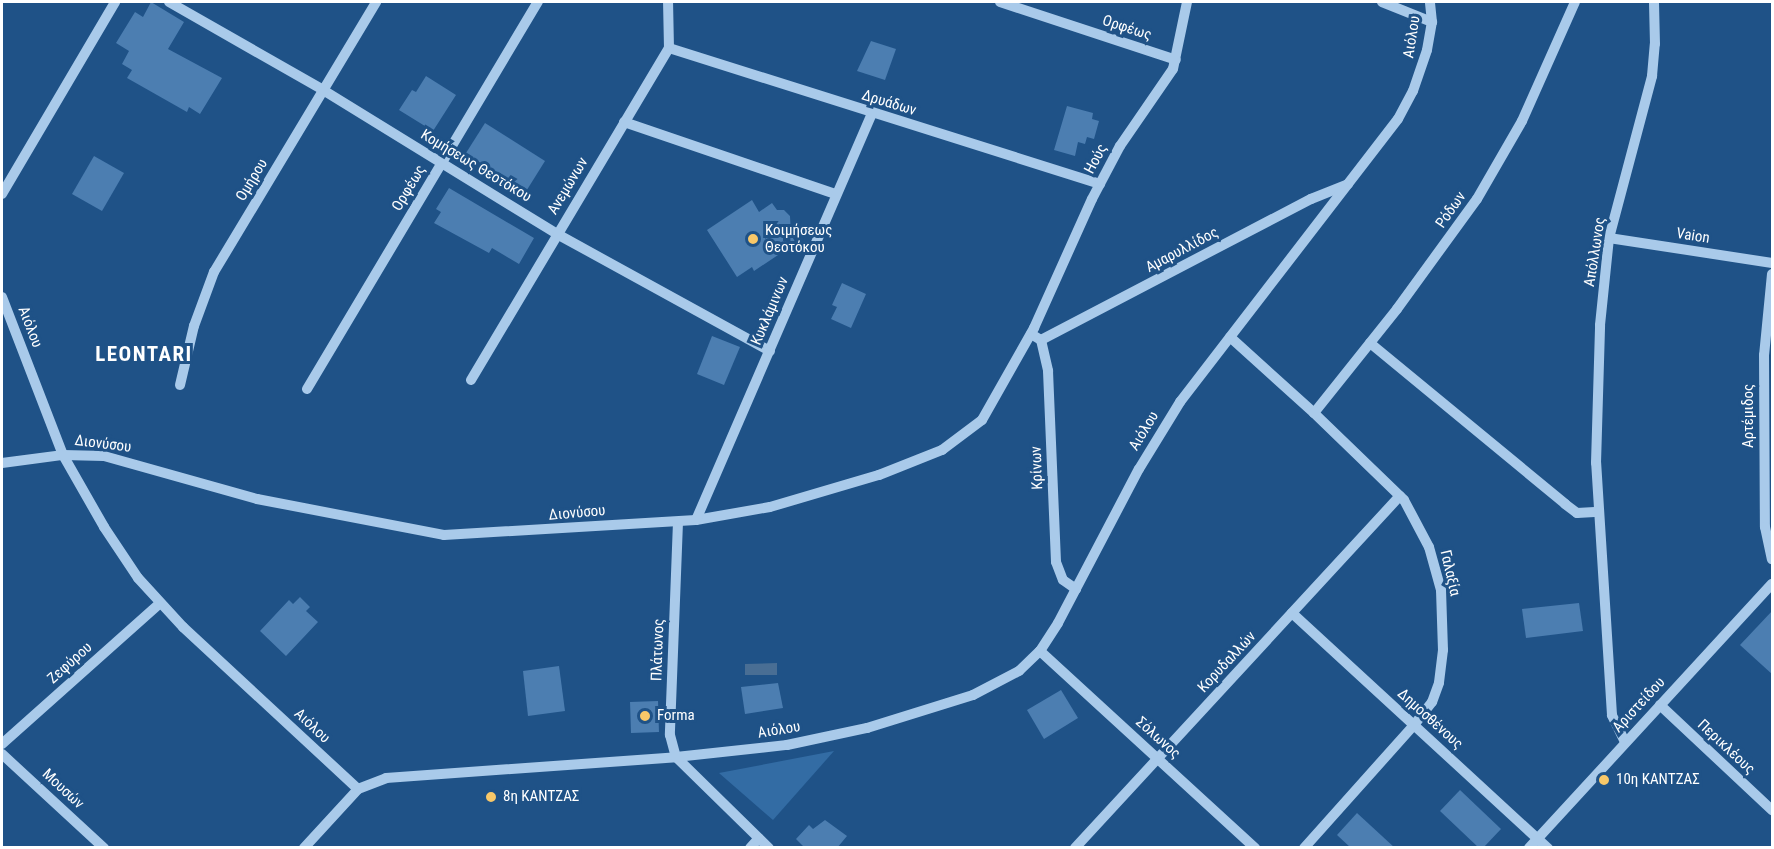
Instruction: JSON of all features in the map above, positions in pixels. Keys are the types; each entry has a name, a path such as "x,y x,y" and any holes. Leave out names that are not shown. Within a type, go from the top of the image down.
{"street":[{"path":"2,194 116,2"},
{"name":"Κομήσεως Θεοτόκου","path":"170,2 323,90 557,234 770,351"},
{"name":"Ομήρου","path":"180,385 194,326 208,285 376,2"},
{"name":"Ορφέως","path":"307,389 538,2"},
{"path":"668,2 669,48"},
{"name":"Ορφέως","path":"999,2 1176,60"},
{"name":"Ηούς","path":"1036,337 1100,184 1120,146 1161,90 1176,60 1187,2"},
{"path":"1382,2 1432,22"},
{"name":"Αιόλου","path":"2,297 63,455 123,558 159,604 358,789 386,778 676,757 787,745 867,728 990,688 1019,671 1040,651 1076,589 1161,430 1230,337 1382,142 1407,103 1423,64 1432,22 1430,2"},
{"name":"Ρόδων","path":"1314,413 1458,226 1509,147 1543,79 1575,2"},
{"name":"Απόλλωνος","path":"1625,742 1612,715 1596,463 1599,358 1609,238 1652,76 1655,44 1654,2"},
{"name":"Δρυάδων","path":"669,48 1100,184"},
{"name":"Ανεμώνων","path":"471,380 669,48"},
{"name":"Κυκλάμινων","path":"696,520 872,113"},
{"path":"624,122 836,194"},
{"name":"Αμαρυλλίδος","path":"1036,337 1320,195 1348,184"},
{"name":"Vaion","path":"1609,238 1773,263"},
{"name":"Αρτέμιδος","path":"1773,274 1764,355 1765,527 1773,559"},
{"name":"Διονύσου","path":"2,463 63,455 118,459 257,498 430,533 547,531 696,520 781,504 879,475 942,450 982,420 1036,337"},
{"name":"Κρίνων","path":"1036,337 1048,371 1056,562 1064,580 1076,589"},
{"name":"Γαλαξία","path":"1230,337 1314,413 1400,496 1418,522 1429,547 1437,571 1444,615 1439,683 1432,702 1304,848"},
{"path":"1370,343 1577,513 1599,512"},
{"name":"Κορυδαλλών","path":"1076,848 1400,496"},
{"name":"Πλάτωνος","path":"676,757 670,735 678,522"},
{"name":"Αριστείδου","path":"1529,848 1773,584"},
{"name":"Ζεφύρου","path":"2,744 159,604"},
{"name":"Δημοσθένους","path":"1292,613 1548,848"},
{"name":"Σόλωνος","path":"1040,651 1255,848"},
{"name":"Περικλέους","path":"1660,705 1773,810"},
{"name":"Μουσών","path":"2,753 104,848"},
{"path":"676,757 769,848"},
{"path":"304,848 358,789"},
{"path":"750,848 759,838"}],"shaded area":[{"path":"777,663 777,675 745,675 745,664"},
{"path":"834,751 773,820 719,773"}],"building":[{"path":"151,2 184,22 168,49 222,78 200,114 189,107 187,112 127,78 132,70 122,64 129,51 116,43 135,12 143,17"},
{"path":"871,41 896,49 885,80 857,71"},
{"path":"426,76 456,95 433,131 399,110 412,90 416,92"},
{"path":"1067,106 1093,113 1092,119 1099,121 1094,139 1087,137 1085,144 1078,142 1075,156 1054,150"},
{"path":"485,123 545,161 525,193 466,153"},
{"path":"94,156 124,173 102,211 72,194"},
{"path":"449,188 534,238 519,264 492,248 489,253 434,223 441,212 436,209"},
{"name":"Κοιμήσεως Θεοτόκου","path":"752,200 759,212 772,203 777,210 784,210 790,216 791,235 796,243 754,271 752,267 737,277 707,230"},
{"path":"842,283 866,294 851,328 831,319 837,307 832,305"},
{"path":"712,336 740,347 724,385 697,374"},
{"path":"300,597 310,607 306,611 318,622 286,656 260,631 289,600 293,604"},
{"path":"1579,603 1583,631 1526,638 1522,609"},
{"path":"1773,610 1773,675 1740,645"},
{"path":"559,666 565,711 528,716 523,671"},
{"path":"778,683 783,708 745,714 741,687"},
{"path":"1061,690 1078,718 1044,739 1027,710"},
{"path":"658,701 659,732 631,733 630,702"},
{"path":"1460,790 1501,829 1483,848 1479,848 1440,811"},
{"path":"1357,813 1395,848 1351,848 1337,835"},
{"path":"825,820 847,836 837,848 805,848 796,839 809,825 813,829"}],"place":[{"name":"Κοιμήσεως Θεοτόκου","path":"753,239"},
{"name":"Forma","path":"645,716"},
{"name":"10η ΚΑΝΤΖΑΣ","path":"1604,780"},
{"name":"8η ΚΑΝΤΖΑΣ","path":"491,797"}],"district":[{"name":"LEONTARI","path":"144,354"}]}
